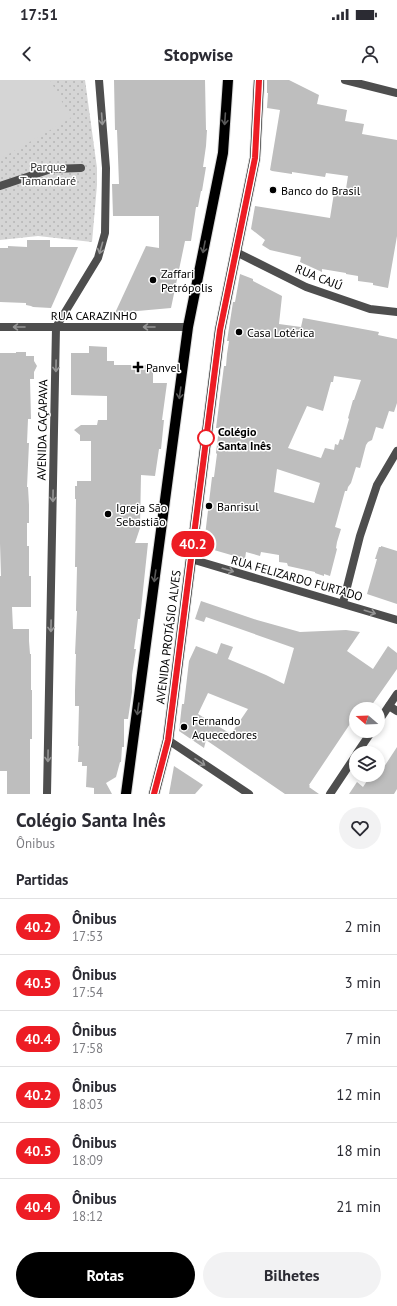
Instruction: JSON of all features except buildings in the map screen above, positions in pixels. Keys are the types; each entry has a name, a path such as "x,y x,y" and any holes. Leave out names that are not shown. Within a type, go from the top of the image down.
{"main road":[{"name":"AVENIDA PROTÁSIO ALVES","path":"126,794 188,327 223,153 228,80"},
{"name":"AVENIDA PROTÁSIO ALVES","path":"154,794 168,740 220,330 255,158 259,80"}],"street":[{"path":"56,327 98,258 105,233 106,168 99,80"},
{"path":"345,80 397,93"},
{"path":"0,186 52,169 81,168"},
{"name":"RUA CAJÚ","path":"236,252 306,287 370,309 397,312"},
{"name":"RUA CARAZINHO","path":"0,327 188,327"},
{"name":"AVENIDA CAÇAPAVA","path":"47,794 56,327"},
{"path":"343,603 360,536 377,486 397,451"},
{"name":"RUA FELIZARDO FURTADO","path":"191,559 397,620"},
{"path":"385,712 397,694"},
{"path":"389,706 397,711"},
{"path":"168,740 249,794"},
{"path":"330,794 349,766"}],"green space":[{"name":"Parque Tamandaré","path":"0,80 85,80 97,168 92,242 38,236 0,240"},
{"path":"0,80 50,80 71,118 0,159"}],"bus line":[{"name":"40.2","path":"154,794 168,740 220,330 255,158 259,80"}],"place":[{"name":"Banco do Brasil","path":"273,190"},
{"name":"Zaffari Petrópolis","path":"153,280"},
{"name":"Casa Lotérica","path":"239,332"},
{"name":"Panvel","path":"138,367"},
{"name":"Colégio Santa Inês","path":"206,438"},
{"name":"Banrisul","path":"209,506"},
{"name":"Igreja São Sebastião","path":"108,514"},
{"name":"Fernando Aquecedores","path":"184,727"}]}
